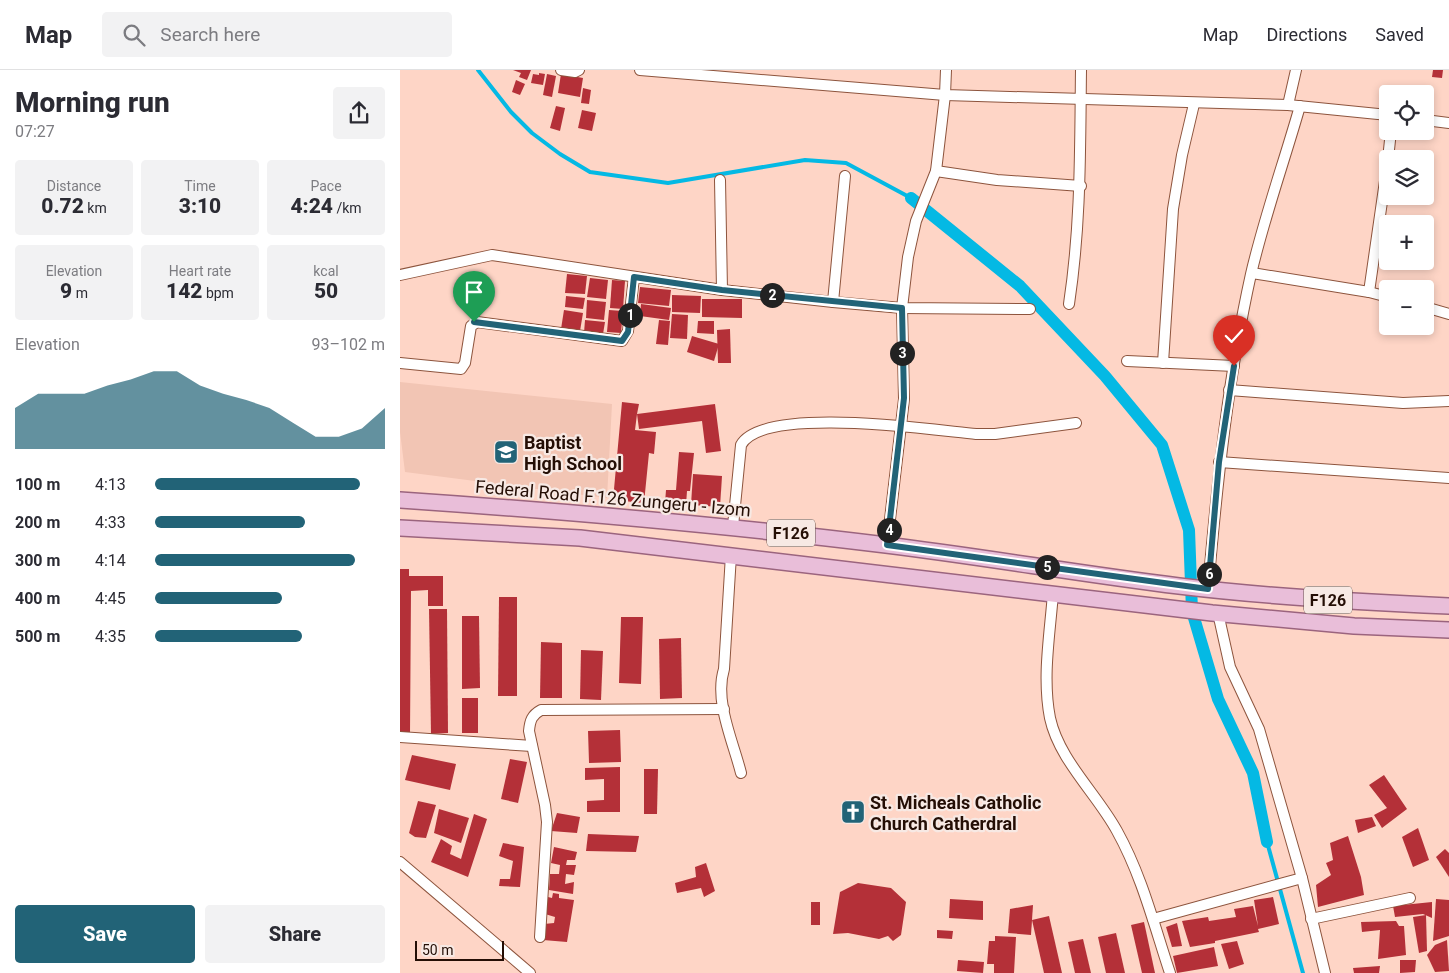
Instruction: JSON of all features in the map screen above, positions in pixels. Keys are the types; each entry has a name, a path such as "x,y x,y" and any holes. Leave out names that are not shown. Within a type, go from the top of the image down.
{"main road":[{"name":"Federal Road F.126 Zungeru - Izom","path":"400,500 581,512 733,526 1008,561 1205,589 1360,602 1449,606"},
{"name":"F126","path":"400,528 580,538 1215,613 1354,626 1449,630"},
{"path":"1006,587 1008,561"}],"street":[{"path":"561,70 575,72 579,70"},
{"path":"640,70 945,95 1194,104 1288,105 1379,114"},
{"path":"887,545 904,398 902,308 909,248 916,222 936,171 946,70"},
{"path":"1069,304 1077,252 1081,186 1081,70"},
{"path":"1288,105 1296,70"},
{"path":"1163,363 1173,209 1182,155 1194,104"},
{"path":"1205,589 1229,390 1252,273 1300,106"},
{"path":"1434,121 1449,123"},
{"path":"936,171 997,180 1081,186"},
{"path":"833,302 845,176"},
{"path":"720,180 722,290"},
{"path":"1368,292 1381,205"},
{"path":"400,275 492,255 722,290 833,302 902,308 1030,309"},
{"path":"1252,273 1379,295"},
{"path":"400,363 461,369 465,363 471,326 474,322 622,341 628,332 634,277"},
{"path":"1434,310 1449,314"},
{"path":"1127,361 1234,366"},
{"path":"1229,390 1403,403 1449,401"},
{"path":"733,526 741,446 746,437 754,433 810,422 986,434 1076,423"},
{"path":"1219,462 1449,478"},
{"path":"731,555 724,669 720,680 724,709 741,773"},
{"path":"1053,593 1046,682 1050,719 1063,749 1117,831 1135,867 1170,973"},
{"path":"1215,613 1230,668 1259,729 1302,878 1325,973"},
{"path":"540,936 547,822 529,731 530,722 534,714 542,710 724,709"},
{"path":"400,737 532,746"},
{"path":"400,862 530,973"},
{"path":"1153,919 1302,878"},
{"path":"1311,919 1410,898"}],"shaded area":[{"name":"Baptist High School","path":"400,382 612,404 607,498 405,472 400,432"}],"building":[{"path":"513,70 531,70 527,80 519,77 521,73"},
{"path":"1433,70 1443,70 1442,78 1432,77"},
{"path":"539,73 545,74 543,85 531,83 533,74 539,75"},
{"path":"547,74 556,76 552,97 543,95"},
{"path":"561,74 583,78 580,97 558,93"},
{"path":"516,80 525,84 520,95 512,92"},
{"path":"583,88 591,90 589,104 581,103"},
{"path":"556,106 565,108 560,131 550,128"},
{"path":"582,110 596,113 592,131 578,128"},
{"path":"567,274 587,276 585,294 565,293"},
{"path":"590,278 608,280 606,299 587,297"},
{"path":"612,280 625,281 623,309 610,308"},
{"path":"640,287 671,290 669,306 638,303"},
{"path":"672,295 701,296 700,313 672,312"},
{"path":"566,296 585,298 583,309 565,307"},
{"path":"702,299 742,299 742,318 702,317"},
{"path":"587,300 606,302 604,320 586,318"},
{"path":"641,304 671,308 669,320 640,316"},
{"path":"564,310 583,313 580,331 561,329"},
{"path":"609,310 623,311 621,333 607,332"},
{"path":"672,314 688,315 687,339 670,338"},
{"path":"585,320 605,322 603,334 584,333"},
{"path":"659,320 670,321 668,345 656,344"},
{"path":"698,321 714,321 714,334 697,333"},
{"path":"730,329 731,363 718,363 717,330"},
{"path":"692,336 719,344 714,361 687,352"},
{"path":"622,402 639,404 635,430 656,432 654,454 649,453 644,503 613,500"},
{"path":"715,404 721,451 706,453 702,421 639,429 637,414"},
{"path":"679,452 694,453 690,491 687,491 686,505 665,503 666,490 676,490"},
{"path":"693,474 722,476 720,507 691,505"},
{"path":"400,569 409,569 409,576 443,576 443,606 428,606 428,590 411,591 410,734 400,734"},
{"path":"499,597 517,597 517,696 498,696"},
{"path":"429,609 447,609 448,733 431,734"},
{"path":"462,616 479,616 480,688 462,689"},
{"path":"621,617 643,617 641,684 619,683"},
{"path":"681,638 682,698 660,699 659,639"},
{"path":"541,642 562,643 562,698 540,698"},
{"path":"581,650 603,651 601,700 580,699"},
{"path":"462,698 478,698 478,733 462,733"},
{"path":"620,730 621,762 589,763 588,731"},
{"path":"412,755 456,764 450,790 405,780"},
{"path":"510,759 527,762 518,803 501,799"},
{"path":"620,767 620,812 587,812 587,801 604,800 604,779 585,780 585,768"},
{"path":"644,769 658,769 657,814 644,814"},
{"path":"1384,775 1407,809 1382,828 1374,815 1387,808 1369,785"},
{"path":"418,801 436,805 426,838 415,837 409,833"},
{"path":"439,809 469,818 461,843 434,833"},
{"path":"557,813 580,817 577,833 551,831"},
{"path":"474,814 487,819 468,877 431,862 441,839 452,846 450,854 461,859"},
{"path":"1372,817 1376,826 1358,833 1355,820"},
{"path":"1418,828 1429,860 1413,867 1402,837"},
{"path":"588,834 639,836 636,852 586,851"},
{"path":"1348,836 1361,877 1364,895 1318,907 1316,885 1331,875 1326,863 1333,860 1330,843"},
{"path":"503,843 524,847 520,887 499,886 500,879 510,879 513,861 499,856"},
{"path":"554,847 577,852 575,860 567,860 566,865 576,865 574,875 566,874 565,884 574,882 573,894 549,890 550,874 559,874 560,865 551,863"},
{"path":"1445,849 1449,853 1449,877 1436,857"},
{"path":"706,863 715,891 704,897 701,888 677,893 675,883 696,877 695,867"},
{"path":"858,883 891,888 906,902 901,935 893,941 888,936 879,939 848,933 833,934 840,892"},
{"path":"553,893 559,894 559,898 574,900 567,942 543,940 544,924 554,923 555,917 545,914 548,897 552,898"},
{"path":"1273,897 1279,924 1258,929 1259,932 1190,947 1182,921 1208,917 1209,921 1236,917 1234,909 1253,906 1258,926 1254,900"},
{"path":"950,899 983,901 983,920 949,918"},
{"path":"1436,899 1449,900 1449,936 1433,941"},
{"path":"811,902 820,902 820,925 811,925"},
{"path":"1432,902 1432,918 1423,914 1395,917 1393,906"},
{"path":"1033,905 1031,935 1008,933 1010,909"},
{"path":"1426,915 1427,951 1419,953 1413,917"},
{"path":"1049,916 1062,973 1044,973 1032,920"},
{"path":"1396,921 1399,926 1404,926 1406,955 1378,959 1380,930 1362,932 1361,922"},
{"path":"1144,922 1155,973 1142,973 1131,925"},
{"path":"1177,923 1182,946 1172,947 1166,927"},
{"path":"937,930 953,931 952,939 937,938"},
{"path":"1116,933 1125,973 1106,973 1098,937"},
{"path":"995,936 1016,937 1014,973 994,973 994,964 987,964 989,941 995,941"},
{"path":"1083,939 1091,973 1075,973 1068,942"},
{"path":"1447,940 1449,971 1435,972 1427,955 1435,945"},
{"path":"1237,941 1244,964 1229,969 1221,944"},
{"path":"1214,947 1218,966 1177,973 1173,956"},
{"path":"958,960 984,962 983,973 957,971"},
{"path":"1400,960 1416,960 1415,972 1400,973"},
{"path":"1380,966 1379,973 1354,973 1353,968"}],"waterway":[{"path":"478,70 511,112 532,133 560,154 590,172 668,183 805,160 846,163 911,198"},
{"path":"911,198 1020,286 1105,376 1162,445 1189,530 1192,611 1218,699 1253,773 1267,842"},
{"path":"1267,842 1303,973"}],"place":[{"name":"Baptist High School","path":"506,452"},
{"name":"St. Micheals Catholic Church Catherdral","path":"853,812"}],"route":[{"path":"474,322 618,342 622,341 626,338 628,332 634,277 722,290 902,308 904,398 887,545 1208,589 1219,462 1234,366"}]}
